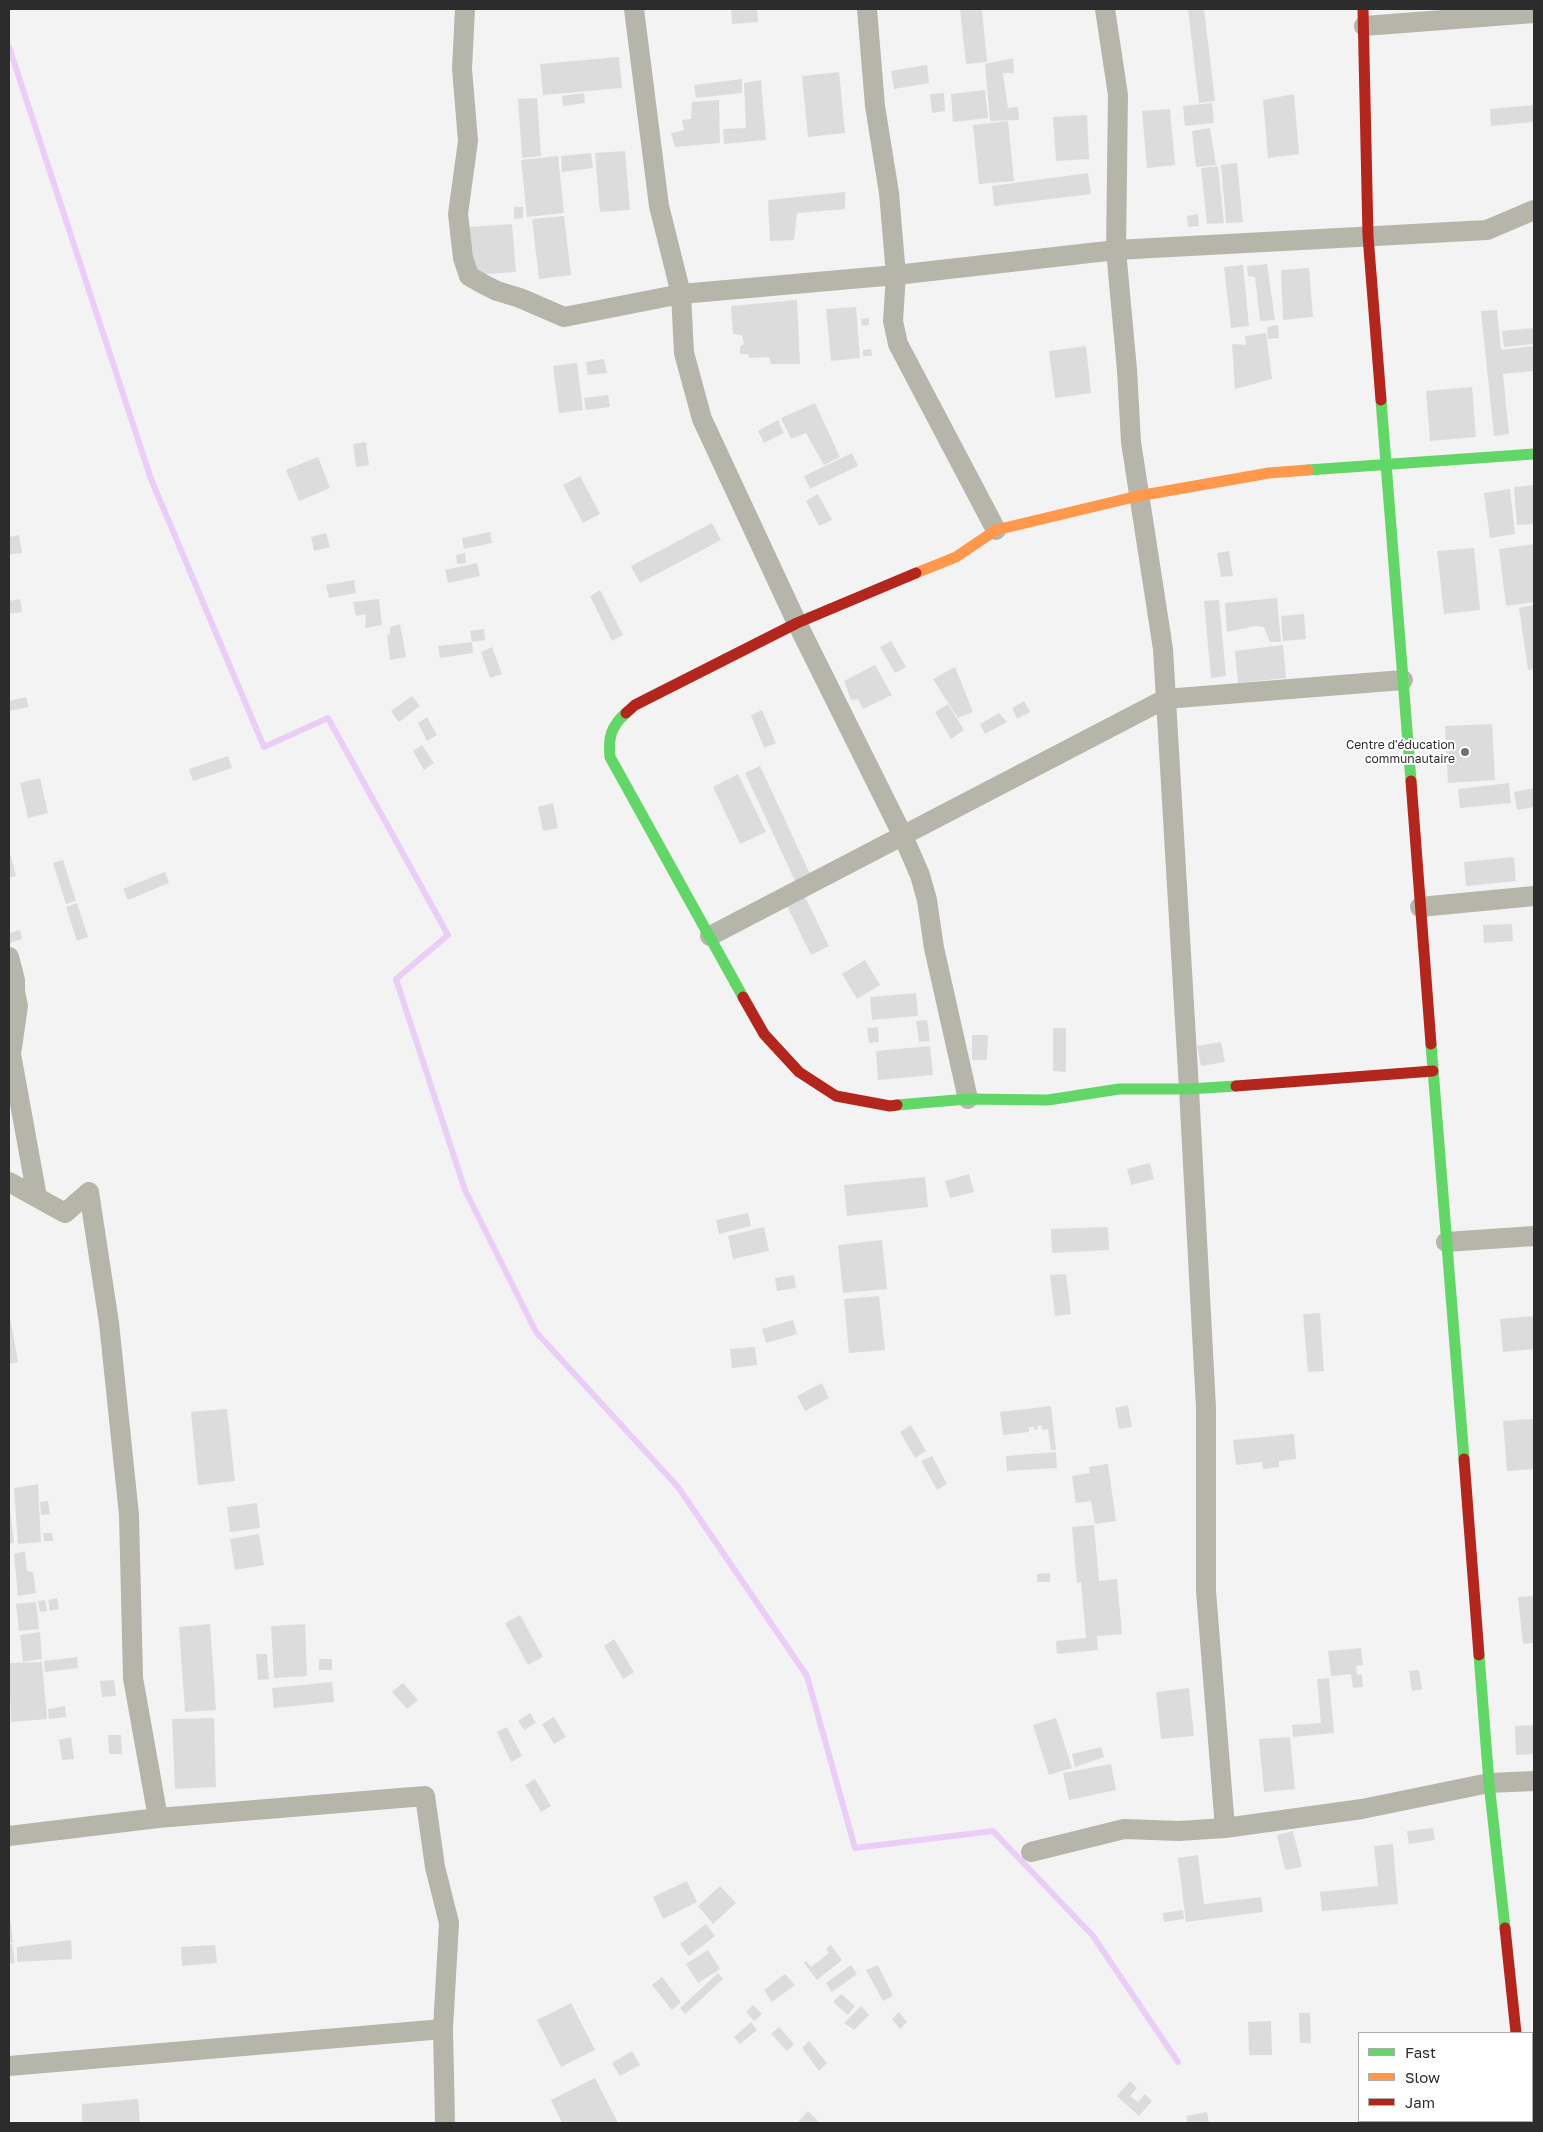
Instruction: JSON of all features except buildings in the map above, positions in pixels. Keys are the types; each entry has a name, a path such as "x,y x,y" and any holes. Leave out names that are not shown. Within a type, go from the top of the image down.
{"street":[{"path":"466,9 462,69 468,141 458,214 463,258 469,276 497,291 520,298 564,317 681,294 896,275 1116,250 1487,230 1534,210"},
{"path":"634,9 659,206 681,294 684,353 702,419 797,623 903,836 920,875 927,900 934,948 968,1099"},
{"path":"867,9 875,106 889,193 896,275 893,321 898,344 996,530"},
{"path":"1104,9 1118,95 1116,250 1127,370 1131,442 1163,650 1190,1089 1206,1408 1206,1591 1225,1828"},
{"path":"1516,2032 1489,1783 1368,236 1363,17 1534,13"},
{"path":"1433,1071 1190,1089 1119,1089 1048,1100 968,1099 890,1106 836,1096 799,1072 764,1034 610,757 608,740 614,723 635,705 797,623 956,557 996,530 1138,496 1269,473 1534,454"},
{"path":"710,936 1166,699 1404,680"},
{"path":"1420,907 1534,896"},
{"path":"9,957 15,980 18,1006 11,1054 37,1197"},
{"path":"9,1182 64,1213 89,1192 109,1322 129,1515 133,1678 158,1818"},
{"path":"1446,1242 1534,1236"},
{"path":"1030,1852 1124,1829 1179,1831 1225,1828 1362,1809 1489,1783 1534,1781"},
{"path":"9,1836 158,1818 425,1796 435,1867 449,1923 444,2029 445,2123"},
{"path":"9,2066 444,2029"}],"waterway":[{"path":"9,47 151,479 264,747 328,718 448,935 396,979 465,1190 536,1332 678,1487 807,1676 855,1848 993,1831 1093,1936 1178,2062"}],"traffic: fast":[{"path":"1381,400 1411,781"},
{"path":"1308,470 1534,454"},
{"path":"626,713 617,723 610,738 610,757 743,997"},
{"path":"1431,1044 1464,1459"},
{"path":"897,1105 968,1099 1048,1100 1119,1089 1189,1089 1236,1086"},
{"path":"1479,1655 1489,1783 1505,1928"}],"traffic: slow":[{"path":"916,573 956,557 996,530 1138,496 1269,473 1308,470"}],"traffic: jam":[{"path":"1363,9 1368,236 1381,400"},
{"path":"626,713 635,705 797,623 916,573"},
{"path":"1411,781 1431,1044"},
{"path":"743,997 764,1034 799,1072 836,1096 890,1106 897,1105"},
{"path":"1236,1086 1433,1071"},
{"path":"1464,1459 1479,1655"},
{"path":"1505,1928 1516,2032"}],"place":[{"name":"Centre d'éducation communautaire","path":"1465,752"}]}
